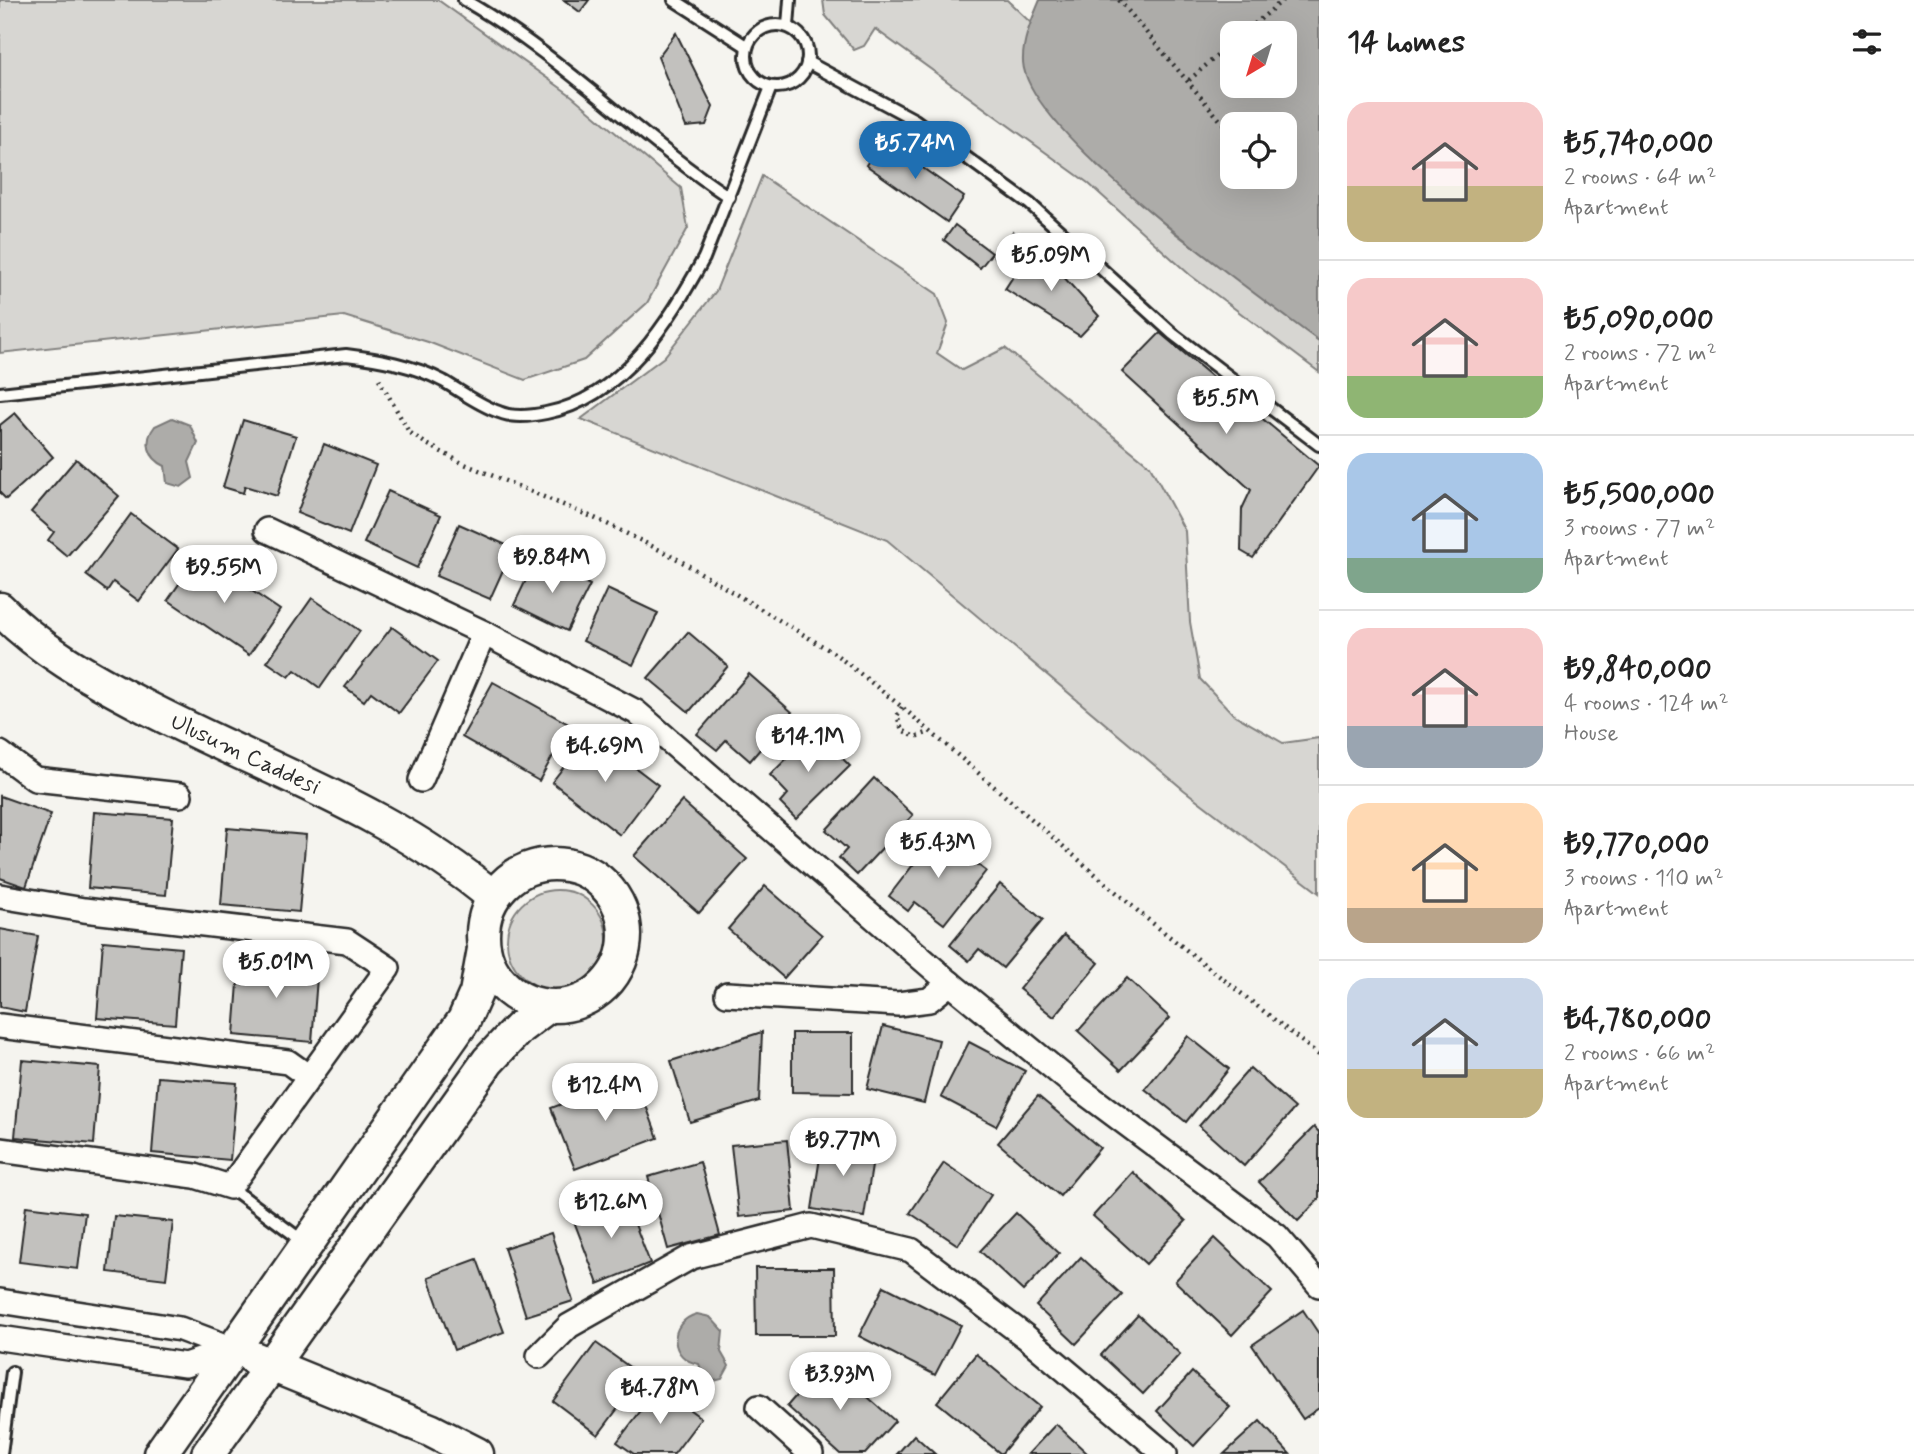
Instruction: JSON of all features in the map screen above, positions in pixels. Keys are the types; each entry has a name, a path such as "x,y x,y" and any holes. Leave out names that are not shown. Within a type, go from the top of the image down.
{"street":[{"path":"267,530 484,633 636,712 950,983 1073,1084 1277,1236 1319,1285"},
{"name":"Ulusum Caddesi","path":"0,609 52,650 103,684 403,832 458,868 493,897"},
{"path":"421,780 484,633"},
{"path":"0,753 35,779 180,795"},
{"path":"160,1454 464,1020 481,975 484,918 493,897 505,882 522,871 542,865 562,864 582,870 598,880 617,904 625,933 623,953 615,972 603,987 586,999 567,1006 547,1007 528,1002 511,993 497,980 484,949"},
{"path":"0,896 84,910 346,941 388,968 230,1187 195,1176 0,1150"},
{"path":"727,994 898,1004 929,1000 950,983"},
{"path":"208,1454 488,1061 519,1028 547,1007"},
{"path":"0,1026 288,1062 309,1077"},
{"path":"539,1356 569,1326 691,1257 811,1226 911,1250 1027,1337 1165,1454"},
{"path":"0,1301 180,1329 430,1430 477,1454"},
{"path":"0,1338 185,1365 233,1349"},
{"path":"759,1407 811,1454"}],"lane":[{"path":"464,0 563,64 684,167 729,197"},
{"path":"674,0 746,46"},
{"path":"788,26 790,0"},
{"path":"769,25 788,26 805,40 807,62 799,78 791,84 771,87 753,76 747,68 746,46 758,30 769,25"},
{"path":"807,62 915,120 1030,204 1173,334 1319,445"},
{"path":"0,393 327,356 374,359 400,364 442,380 502,414 532,416 582,402 633,362 655,338 704,258 771,87"},
{"path":"230,1187 307,1244"},
{"path":"1,1454 12,1372"}],"path":[{"path":"1119,0 1220,119"},
{"path":"1258,21 1283,0"},
{"path":"1189,80 1220,53"},
{"path":"374,359 380,383 409,432 473,468 597,519 674,557 834,653 902,707 1146,918 1319,1055"},
{"path":"902,707 897,716 902,730 915,737 930,732"}],"shaded area":[{"path":"0,0 438,0 572,96 681,188 688,228 647,303 584,360 525,380 428,342 344,316 0,353"},
{"path":"823,0 1007,0 1031,23 1025,45 1096,164 1175,233 1319,341 1319,372 1190,275 1088,183 875,29 864,46 854,50 825,15"},
{"path":"1040,0 1319,0 1319,341 1150,211 1102,170 1062,129 1034,93 1023,62 1031,22"},
{"path":"762,176 937,294 948,323 937,353 962,370 1005,348 1150,466 1185,531 1190,622 1200,679 1233,714 1283,743 1319,738 1319,893 1184,790 887,540 581,419 664,357 716,291"},
{"path":"172,418 190,425 198,443 189,462 193,478 181,487 167,483 165,466 151,454 148,443 155,426"},
{"path":"557,890 576,894 592,905 603,921 607,940 603,959 592,975 576,986 557,990 538,986 522,975 511,959 507,940 511,921 522,905 538,894"},
{"path":"697,1314 710,1317 723,1331 721,1352 729,1366 722,1379 714,1381 704,1376 699,1364 689,1361 677,1349 677,1332 680,1325"}],"building":[{"path":"564,0 589,0 580,12"},
{"path":"676,33 713,107 706,125 686,127 658,57"},
{"path":"883,140 964,197 947,222 866,165"},
{"path":"955,225 992,253 980,268 944,240"},
{"path":"1013,232 1026,243 1008,267 994,256"},
{"path":"1034,244 1099,316 1080,336 1005,289"},
{"path":"1160,333 1319,466 1253,558 1241,551 1242,509 1251,490 1122,372"},
{"path":"15,413 53,457 6,499 0,493 0,425"},
{"path":"243,420 296,436 277,496 245,486 243,493 223,487"},
{"path":"324,444 376,465 349,534 297,513"},
{"path":"76,459 119,496 67,556 48,540 54,532 31,512"},
{"path":"388,491 441,515 417,568 364,543"},
{"path":"131,514 178,549 139,601 113,582 107,591 86,575"},
{"path":"459,524 513,548 490,599 436,576"},
{"path":"199,555 280,610 249,655 168,600"},
{"path":"536,559 590,585 567,631 514,605"},
{"path":"607,589 658,613 633,665 583,641"},
{"path":"312,598 360,631 320,688 295,670 289,677 267,662"},
{"path":"392,627 438,661 399,713 371,692 364,701 345,687"},
{"path":"688,632 728,666 689,712 648,678"},
{"path":"749,674 792,712 750,761 726,740 717,750 697,734"},
{"path":"493,682 570,725 539,781 462,737"},
{"path":"815,731 850,766 796,819 780,803 788,794 770,775"},
{"path":"590,733 658,785 620,835 552,782"},
{"path":"874,778 913,815 857,875 839,858 847,849 826,830"},
{"path":"0,796 51,814 26,887 0,878"},
{"path":"682,801 747,859 699,913 634,856"},
{"path":"94,812 173,818 166,895 88,888"},
{"path":"227,828 306,835 299,912 221,905"},
{"path":"937,834 986,871 944,924 915,902 908,911 889,896"},
{"path":"1000,884 1043,920 1003,968 979,949 969,961 950,945"},
{"path":"765,886 822,935 784,978 728,929"},
{"path":"0,929 38,936 25,1012 0,1007"},
{"path":"1064,935 1099,963 1054,1017 1019,989"},
{"path":"103,941 181,948 175,1024 97,1018"},
{"path":"240,958 318,965 312,1042 234,1035"},
{"path":"1127,978 1170,1018 1121,1070 1078,1031"},
{"path":"883,1026 939,1040 924,1103 867,1089"},
{"path":"762,1032 759,1101 690,1122 671,1061"},
{"path":"792,1033 853,1033 853,1093 792,1092"},
{"path":"1188,1036 1229,1069 1186,1122 1145,1089"},
{"path":"969,1042 1025,1071 996,1126 941,1097"},
{"path":"22,1060 100,1067 94,1144 15,1137"},
{"path":"1250,1068 1295,1108 1244,1166 1199,1126"},
{"path":"635,1076 658,1138 575,1169 551,1108"},
{"path":"158,1077 237,1083 230,1160 152,1153"},
{"path":"1038,1096 1100,1148 1060,1196 998,1143"},
{"path":"1314,1127 1319,1132 1319,1199 1298,1221 1259,1182"},
{"path":"823,1138 875,1147 864,1217 812,1209"},
{"path":"787,1140 794,1211 739,1217 731,1145"},
{"path":"700,1162 720,1235 668,1249 648,1177"},
{"path":"944,1163 991,1195 958,1245 910,1213"},
{"path":"1133,1172 1186,1221 1146,1264 1093,1216"},
{"path":"624,1196 650,1263 598,1284 572,1216"},
{"path":"26,1206 85,1213 78,1269 19,1262"},
{"path":"1016,1213 1059,1253 1023,1291 980,1251"},
{"path":"114,1216 173,1222 166,1279 108,1272"},
{"path":"551,1233 573,1301 526,1316 504,1248"},
{"path":"1215,1238 1272,1292 1232,1335 1175,1281"},
{"path":"1081,1257 1122,1295 1076,1344 1036,1306"},
{"path":"477,1259 504,1332 454,1350 428,1277"},
{"path":"755,1268 834,1268 835,1336 756,1336"},
{"path":"884,1286 961,1325 935,1375 859,1336"},
{"path":"1303,1310 1319,1334 1319,1408 1303,1419 1252,1345"},
{"path":"1138,1315 1180,1354 1143,1394 1101,1355"},
{"path":"596,1343 642,1376 598,1435 553,1401"},
{"path":"976,1354 1040,1407 1001,1454 937,1402"},
{"path":"827,1361 895,1421 865,1454 840,1454 787,1406"},
{"path":"1192,1372 1230,1407 1194,1446 1157,1411"},
{"path":"659,1387 701,1418 674,1454 634,1454 617,1442"},
{"path":"1260,1421 1290,1454 1224,1454"},
{"path":"1056,1424 1088,1454 1028,1454"},
{"path":"914,1435 935,1454 897,1454"}]}
